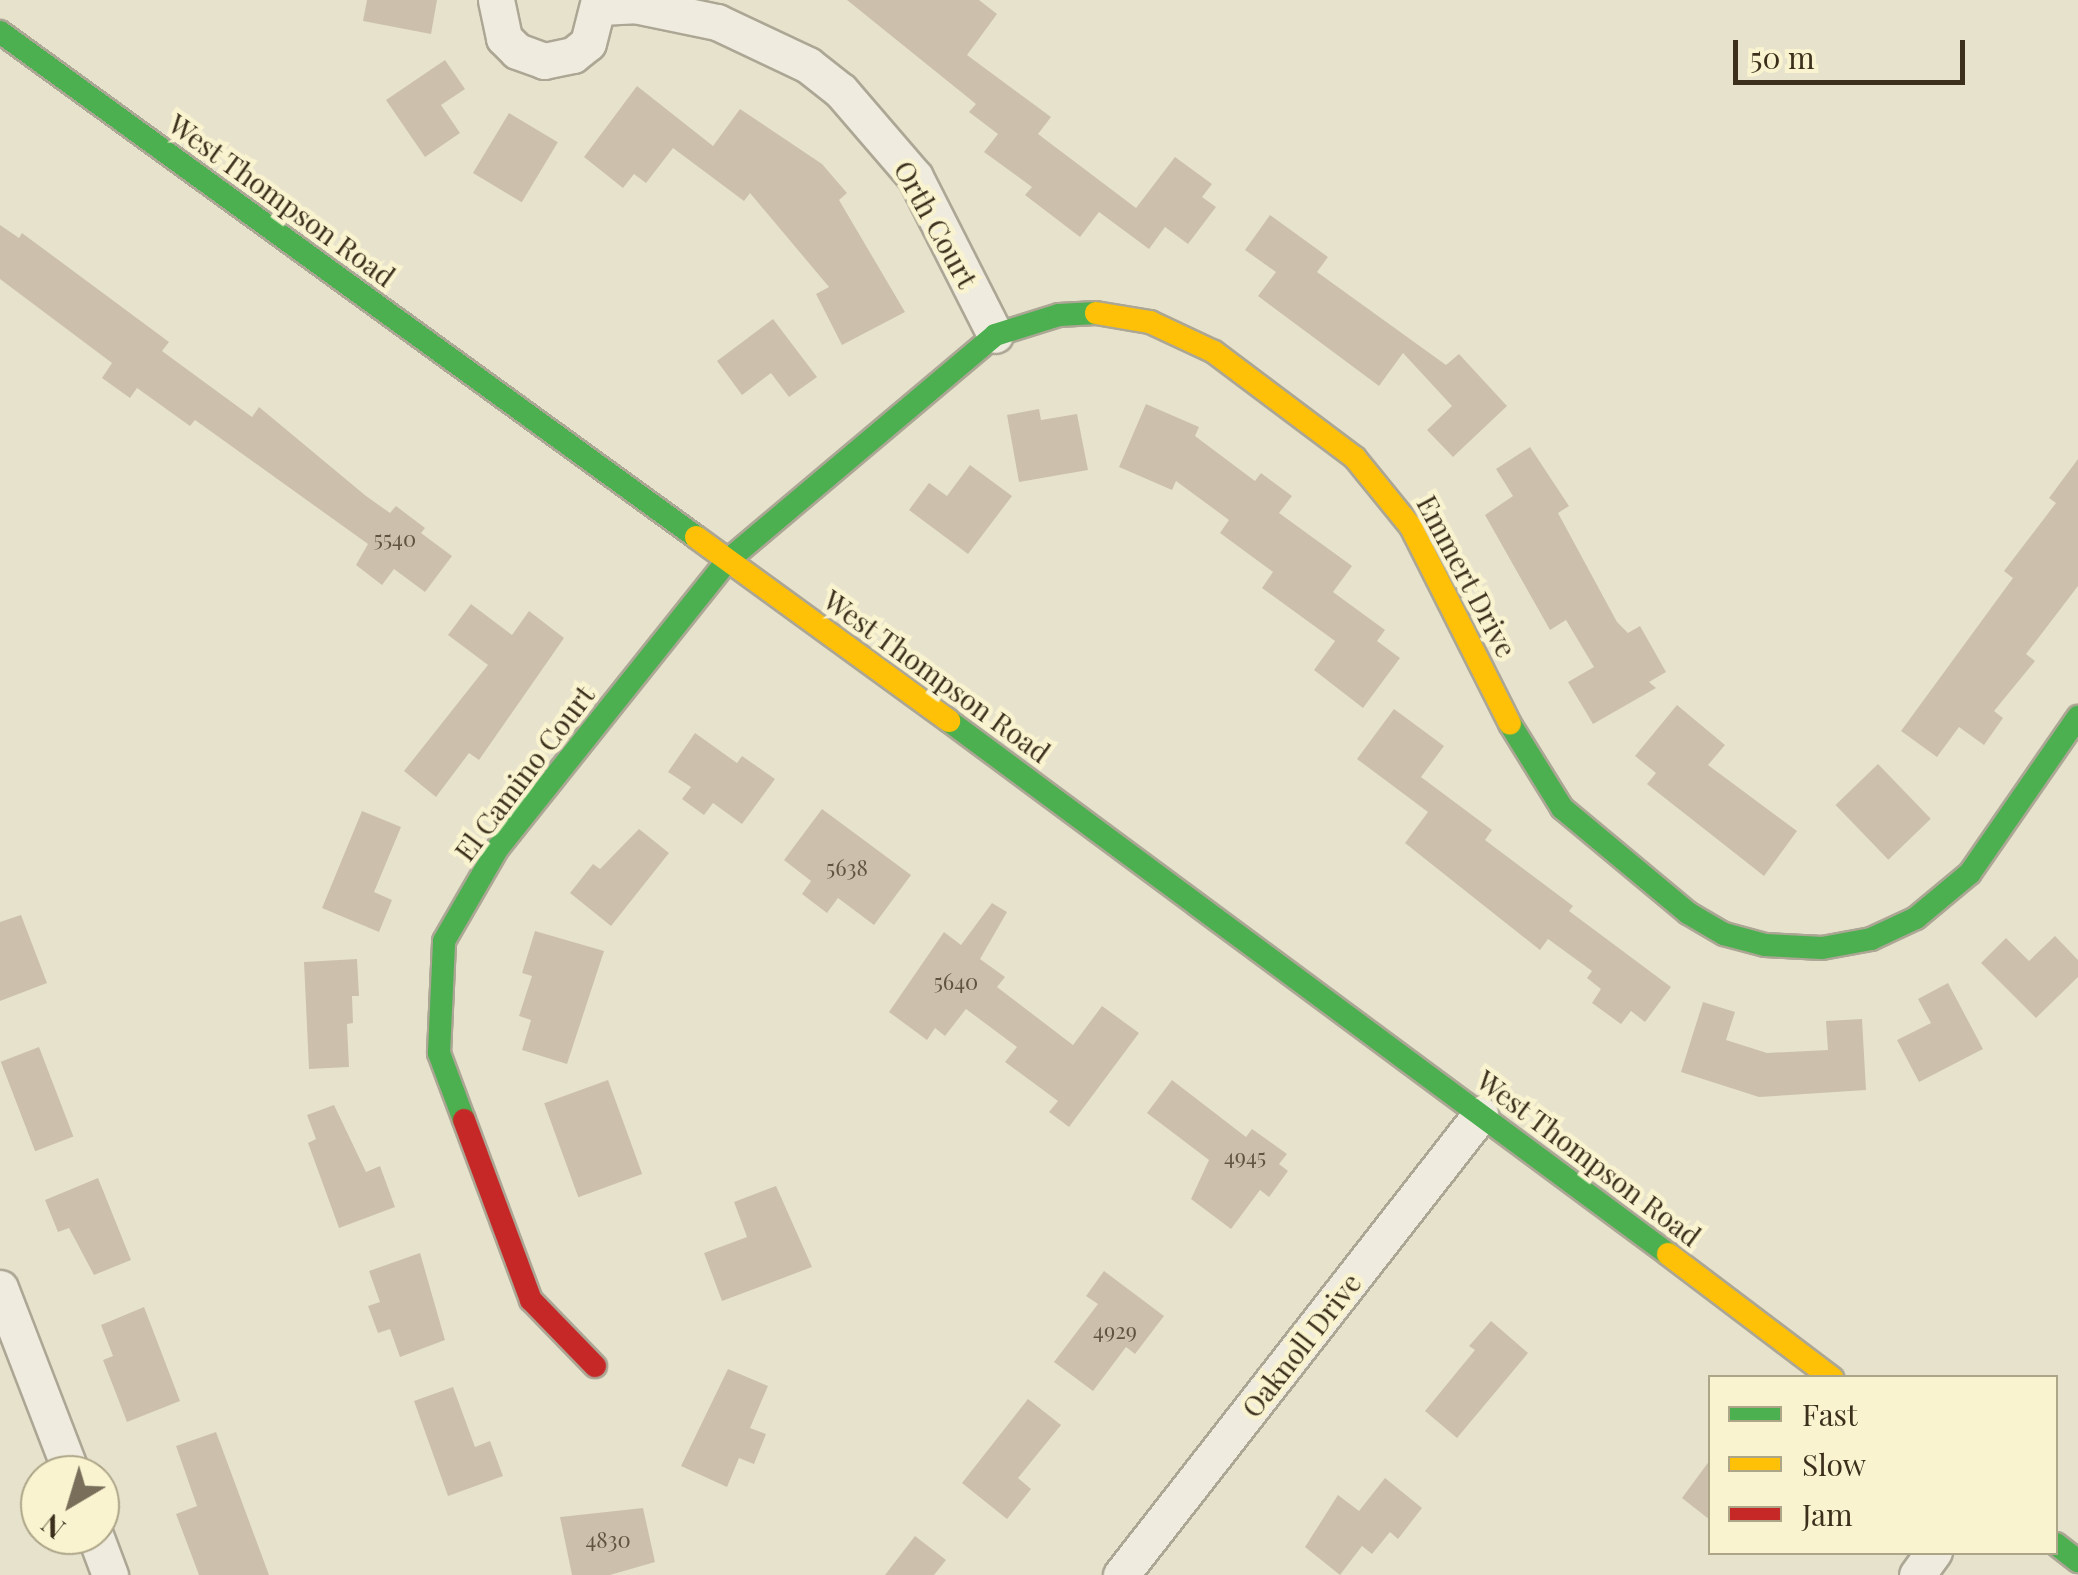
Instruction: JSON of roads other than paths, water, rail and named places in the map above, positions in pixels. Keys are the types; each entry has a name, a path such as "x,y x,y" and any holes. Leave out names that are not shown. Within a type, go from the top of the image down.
{"street":[{"name":"Orth Court","path":"496,0 504,38 517,52 544,61 572,55 588,43 600,3 662,8 717,22 808,65 841,91 915,177 995,335"},
{"name":"West Thompson Road","path":"0,32 728,561 1828,1375"},
{"name":"Emmert Drive","path":"728,561 995,335 1069,314 1150,322 1214,352 1355,458 1411,527 1527,758 1562,808 1678,905 1724,934 1766,945 1822,948 1870,940 1916,918 1970,872 2078,717"},
{"name":"El Camino Court","path":"595,1366 531,1300 439,1053 444,942 498,848 728,561"},
{"name":"Oaknoll Drive","path":"1121,1575 1480,1115"},
{"path":"0,1288 64,1455"},
{"path":"2058,1546 2078,1561"},
{"path":"1916,1575 1932,1555"}]}
